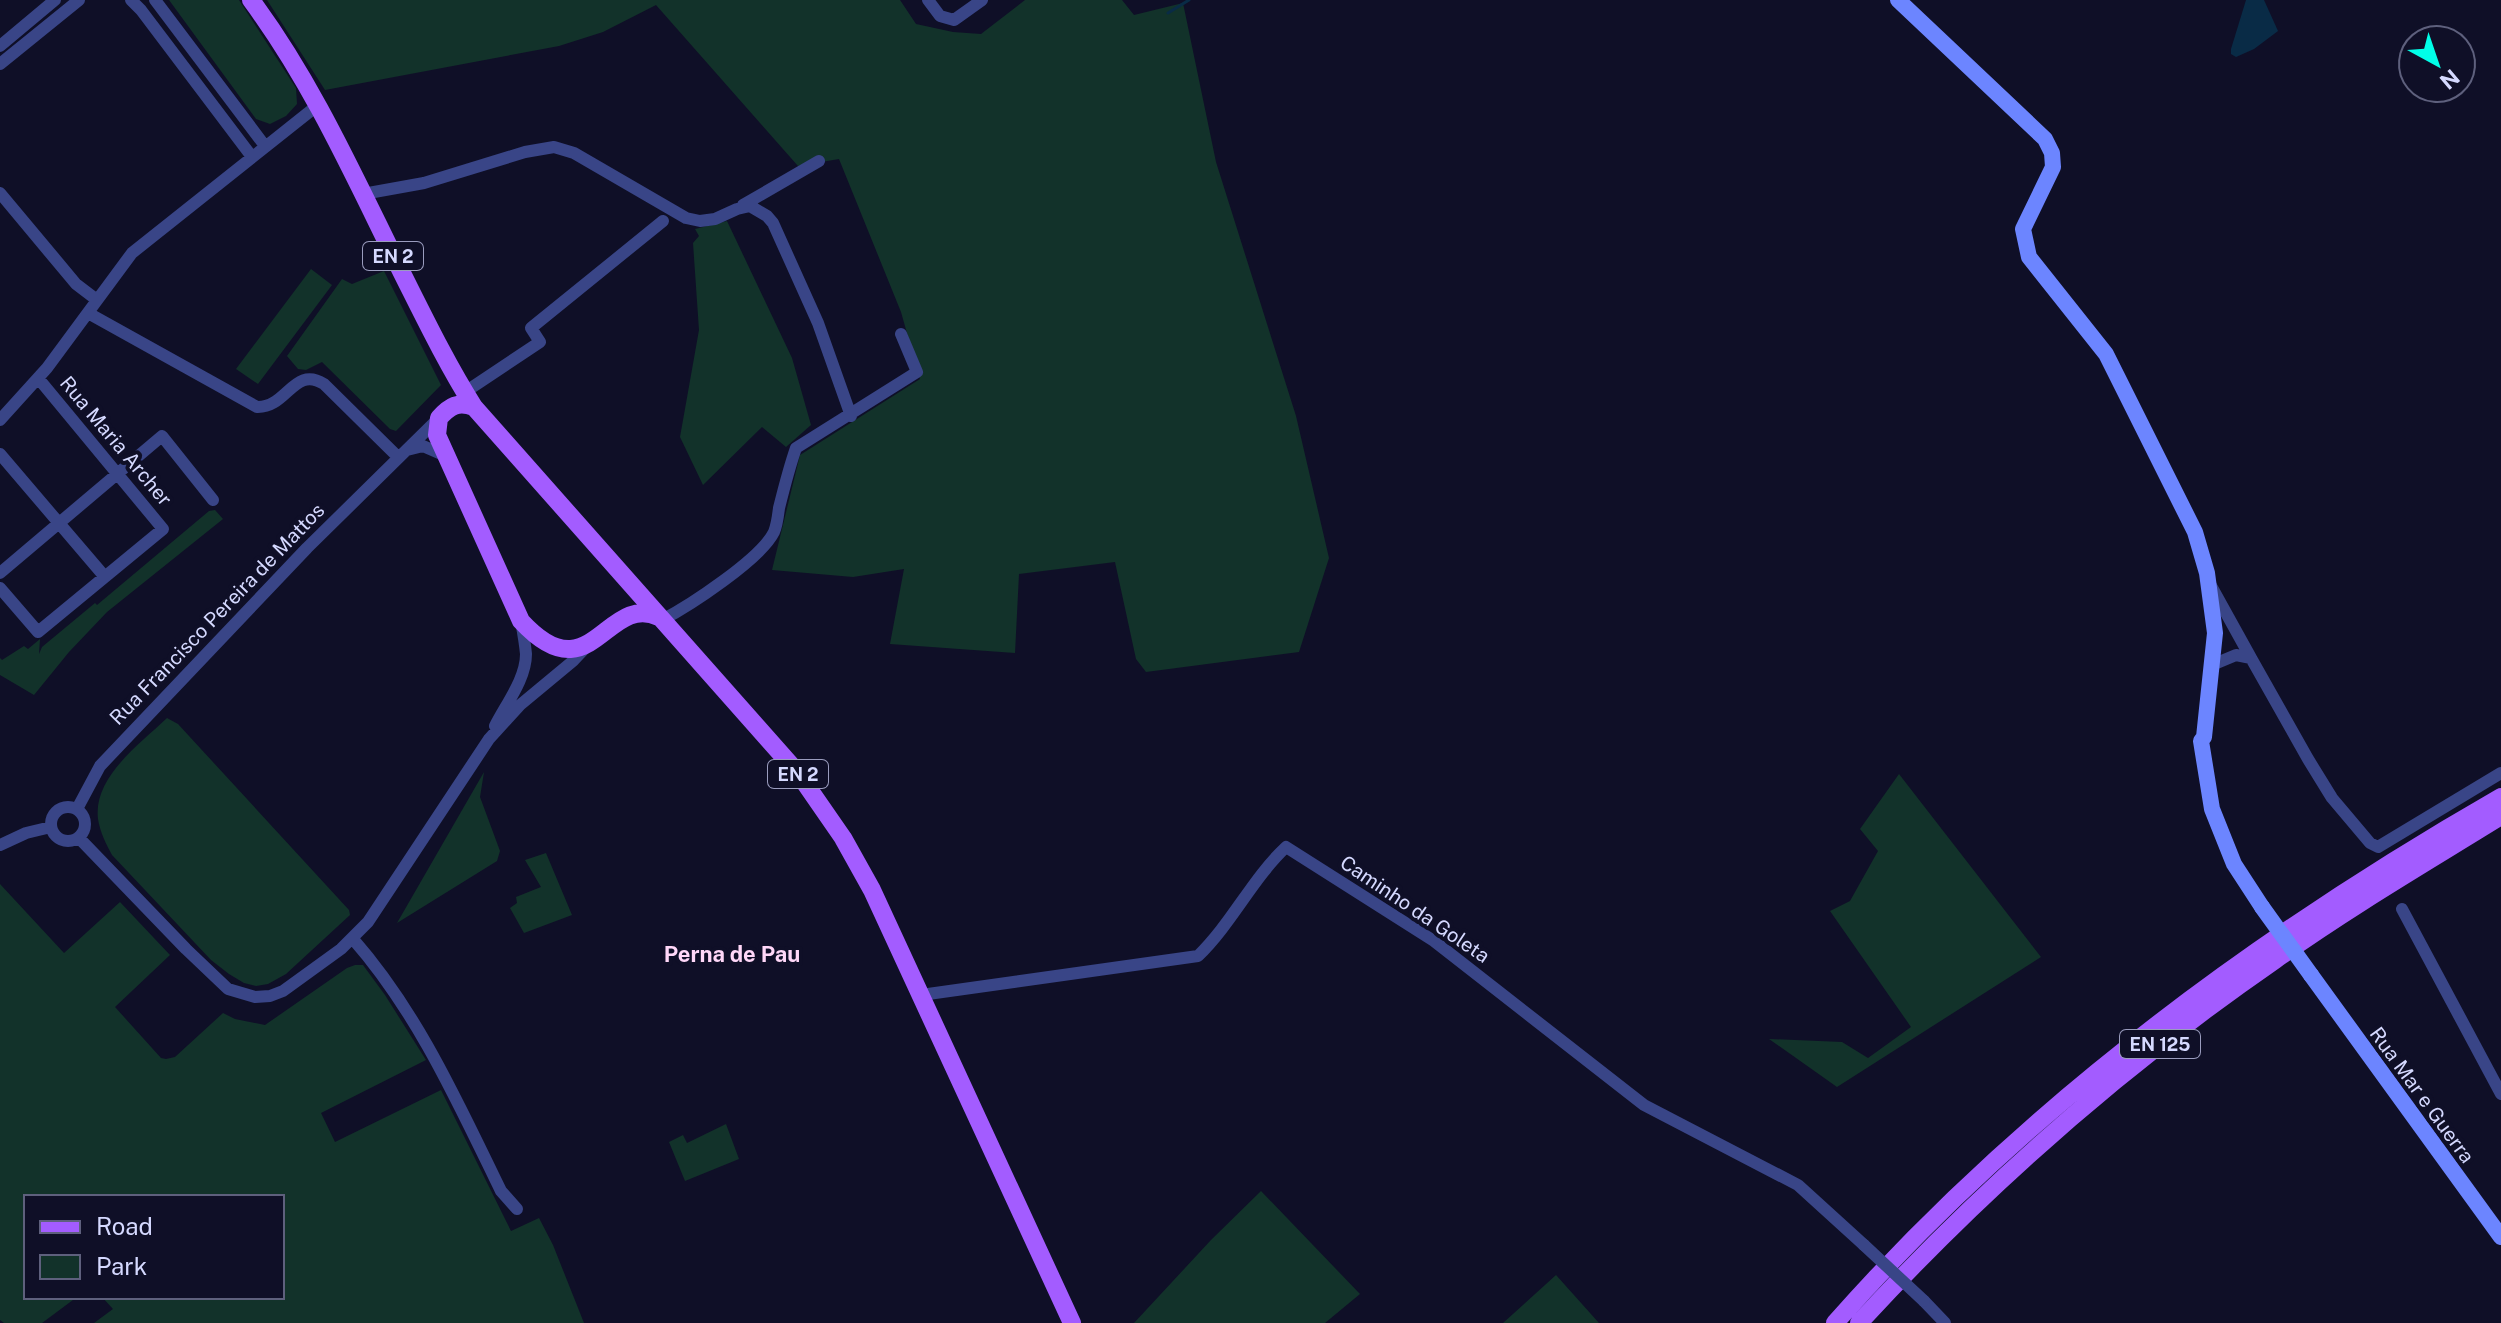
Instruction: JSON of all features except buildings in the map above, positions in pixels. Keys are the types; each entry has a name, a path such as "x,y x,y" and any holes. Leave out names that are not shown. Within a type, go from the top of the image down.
{"main road":[{"name":"EN 2","path":"251,0 286,49 318,105 454,375 470,399 816,796 865,876 1072,1323"},
{"path":"454,375 453,393 436,430 521,621 547,645 573,649 590,643 628,615 644,611 660,618"},
{"path":"441,416 456,404 466,404 470,399"},
{"path":"628,615 633,587"},
{"name":"EN 125","path":"1835,1323 2005,1153 2122,1052 2304,919 2501,797"},
{"name":"EN 125","path":"1859,1323 1937,1241 2008,1173 2076,1112 2162,1042 2336,918 2501,816"}],"street":[{"path":"0,46 55,0"},
{"path":"0,64 79,0"},
{"path":"131,0 252,157"},
{"path":"155,0 265,146"},
{"path":"928,0 940,16 954,20 982,0"},
{"name":"Rua Mar e Guerra","path":"1898,0 2045,139 2052,153 2053,167 2023,229 2029,257 2106,354 2195,532 2209,581 2215,633 2204,737 2201,741 2212,809 2234,864 2501,1237"},
{"path":"0,420 38,378 132,253 318,105"},
{"path":"363,194 424,183 525,152 554,147 574,153 686,218 700,221 715,219 737,209 819,161"},
{"path":"0,193 76,284 97,300"},
{"path":"737,209 750,206 759,209 773,223 818,323 851,416"},
{"path":"470,399 540,342 531,328 663,221"},
{"path":"88,313 257,407 273,404 306,378 314,378 401,454 423,446 446,456"},
{"path":"660,618 687,608 727,578 773,533 796,448 917,372 901,334"},
{"name":"Rua Maria Archer","path":"38,378 163,529 105,577"},
{"name":"Rua Francisco Pereira de Mattos","path":"77,809 100,766 307,548 441,416"},
{"path":"0,573 162,436 213,500"},
{"path":"0,454 105,577 38,632 0,588"},
{"path":"2209,581 2308,759 2332,798 2370,843 2378,847 2501,773"},
{"path":"79,838 228,989 255,997 283,991 353,939 368,922 489,739 524,667 526,653 521,621"},
{"path":"489,739 520,705 590,643"},
{"path":"2212,665 2236,655 2251,658"},
{"path":"61,808 77,809 86,823 79,838 62,840 51,827 53,816 61,808"},
{"path":"0,845 26,833 51,827"},
{"name":"Caminho da Goleta","path":"921,995 1198,956 1219,936 1270,861 1286,847 1434,941 1644,1105 1798,1185 1945,1323"},
{"path":"2402,909 2501,1094"},
{"path":"353,939 423,1036 501,1191 517,1209"}],"green space":[{"path":"169,0 239,0 296,88 297,104 286,116 270,124 256,119"},
{"path":"267,0 900,0 916,24 981,34 1025,0 1122,0 1134,15 1183,3 1216,162 1296,416 1329,558 1299,652 1146,672 1136,659 1115,562 1019,574 1015,653 890,644 904,569 853,577 772,570 800,455 920,379 901,312 839,159 798,166 656,5 603,32 559,46 325,90"},
{"path":"727,221 792,358 811,425 786,447 762,427 703,485 680,437 699,330 693,243 699,236 695,229"},
{"path":"311,269 332,285 258,384 236,369"},
{"path":"384,271 441,385 396,431 390,429 322,362 306,370 298,369 287,356 342,279 352,284"},
{"path":"215,510 223,519 107,612 34,695 0,675 0,658 2,660 24,646 28,649 40,639 39,654 42,647 95,603 97,605 209,511"},
{"path":"167,718 178,724 349,910 350,915 286,974 268,984 256,986 244,983 211,960 112,855 102,833 98,804 103,789 120,762"},
{"path":"484,772 480,797 500,851 497,861 397,923"},
{"path":"1899,774 2041,957 1837,1087 1769,1039 1842,1042 1868,1058 1911,1027 1830,911 1850,901 1878,851 1860,829"},
{"path":"546,853 572,915 524,933 510,908 517,903 516,897 541,887 525,860"},
{"path":"0,884 64,953 120,902 170,955 115,1007 161,1058 175,1057 223,1013 235,1019 265,1025 347,968 363,965 426,1060 321,1113 335,1142 441,1090 511,1231 539,1218 584,1323 94,1323 113,1309 104,1299 284,1299 284,1195 24,1195 24,1299 74,1299 42,1323 4,1323 0,1320"},
{"path":"726,1124 739,1159 685,1181 669,1142 683,1135 687,1143"},
{"path":"1261,1191 1360,1294 1325,1323 1134,1323 1211,1240"},
{"path":"1556,1275 1599,1323 1503,1323"}],"water":[{"path":"2246,0 2264,0 2278,31 2254,49 2236,57 2231,54 2231,49"}],"waterway":[{"path":"1168,13 1189,0"}],"district":[{"name":"Perna de Pau","path":"732,954"}]}
